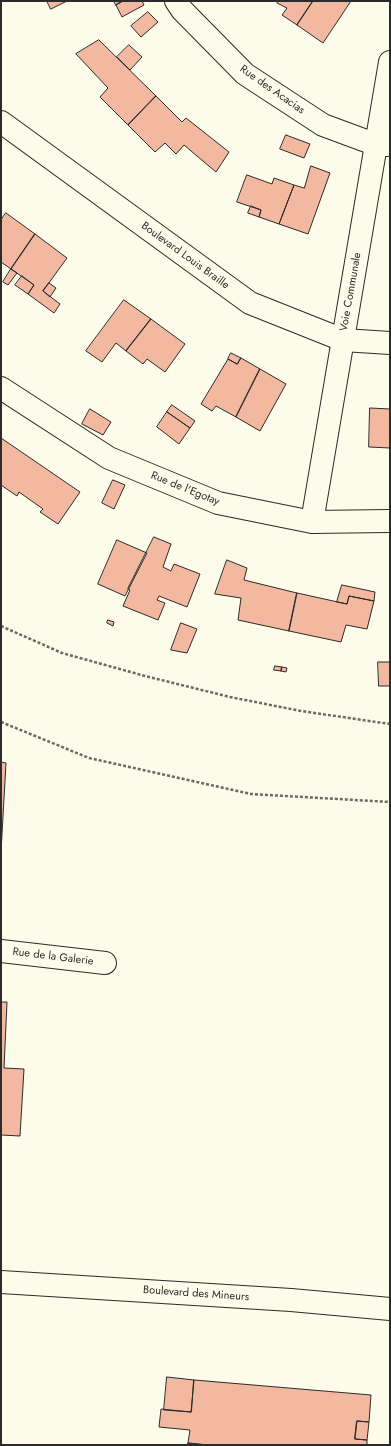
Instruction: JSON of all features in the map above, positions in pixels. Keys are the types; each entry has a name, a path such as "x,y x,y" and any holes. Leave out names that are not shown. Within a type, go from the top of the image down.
{"street":[{"name":"Rue des Acacias","path":"176,1 182,10 245,74 323,125 384,145"},
{"name":"Voie Communale","path":"312,522 343,340 384,145 390,62"},
{"name":"Boulevard Louis Braille","path":"3,128 250,303 343,340 390,343"},
{"name":"Rue de l'Egotay","path":"1,388 110,458 218,503 312,522 390,520"},
{"name":"Rue de la Galerie","path":"1,951 105,963"},
{"name":"Boulevard des Mineurs","path":"1,1282 291,1300 390,1309"}],"path":[{"path":"1,626 62,653 152,678 301,711 390,724"},
{"path":"1,722 89,758 251,794 390,802"}],"building":[{"path":"47,1 67,1 51,9"},
{"path":"114,1 123,1 116,5"},
{"path":"123,1 142,1 144,5 122,17 116,5"},
{"path":"279,1 313,1 297,25 282,15 287,8 277,3"},
{"path":"313,1 351,1 323,43 297,25"},
{"path":"148,12 158,22 141,37 131,26"},
{"path":"99,40 156,96 128,125 100,97 108,88 76,54"},
{"path":"129,45 142,57 130,70 117,57"},
{"path":"156,96 182,122 186,118 229,152 216,172 184,145 176,154 165,143 155,152 128,125"},
{"path":"286,135 310,144 304,158 280,149"},
{"path":"311,166 330,173 308,234 279,224 294,185 304,188"},
{"path":"247,175 272,184 274,178 294,185 279,224 259,217 261,210 237,202"},
{"path":"251,206 261,210 259,217 248,213"},
{"path":"6,213 35,234 11,269 1,262 1,220"},
{"path":"35,234 67,258 43,291 60,304 54,313 28,294 34,285 11,269"},
{"path":"11,269 17,273 8,285 3,282"},
{"path":"22,276 34,285 28,294 15,285"},
{"path":"49,283 56,288 50,297 43,291"},
{"path":"124,300 151,319 126,351 116,343 102,362 86,351"},
{"path":"151,319 185,344 165,372 147,359 143,364 126,351"},
{"path":"231,353 241,358 237,364 228,359"},
{"path":"241,358 260,369 236,417 216,406 212,411 201,404 228,359 237,364"},
{"path":"260,369 286,384 260,431 236,417"},
{"path":"172,405 195,421 190,428 167,412"},
{"path":"370,408 390,409 390,448 369,447"},
{"path":"90,409 111,422 103,435 82,424"},
{"path":"167,412 190,428 179,444 157,427"},
{"path":"1,438 80,492 58,524 40,512 43,509 19,492 17,496 1,485"},
{"path":"113,480 125,485 114,509 102,503"},
{"path":"154,537 171,544 163,567 171,571 174,564 200,574 187,607 159,596 157,600 165,603 158,620 123,606 130,590 128,589"},
{"path":"117,540 147,553 125,596 98,584"},
{"path":"227,560 247,568 244,580 297,593 289,631 238,620 241,598 215,594"},
{"path":"342,585 375,592 374,601 349,596 347,604 337,602"},
{"path":"297,593 347,604 349,596 374,601 367,629 346,625 341,642 289,631"},
{"path":"108,620 114,622 113,626 107,623"},
{"path":"181,623 197,629 187,653 171,650"},
{"path":"378,662 390,662 390,686 379,686"},
{"path":"275,666 282,667 281,671 274,670"},
{"path":"282,667 287,668 286,672 281,671"},
{"path":"1,762 6,763 1,852"},
{"path":"1,1002 7,1002 4,1068 24,1069 20,1136 1,1135"},
{"path":"167,1377 194,1380 191,1412 164,1410"},
{"path":"194,1380 371,1395 369,1422 357,1421 355,1439 367,1440 367,1445 207,1445 188,1443 190,1430 159,1427 161,1409 191,1412"},
{"path":"357,1421 369,1422 367,1440 355,1439"},
{"path":"188,1443 207,1445 188,1445"}]}
